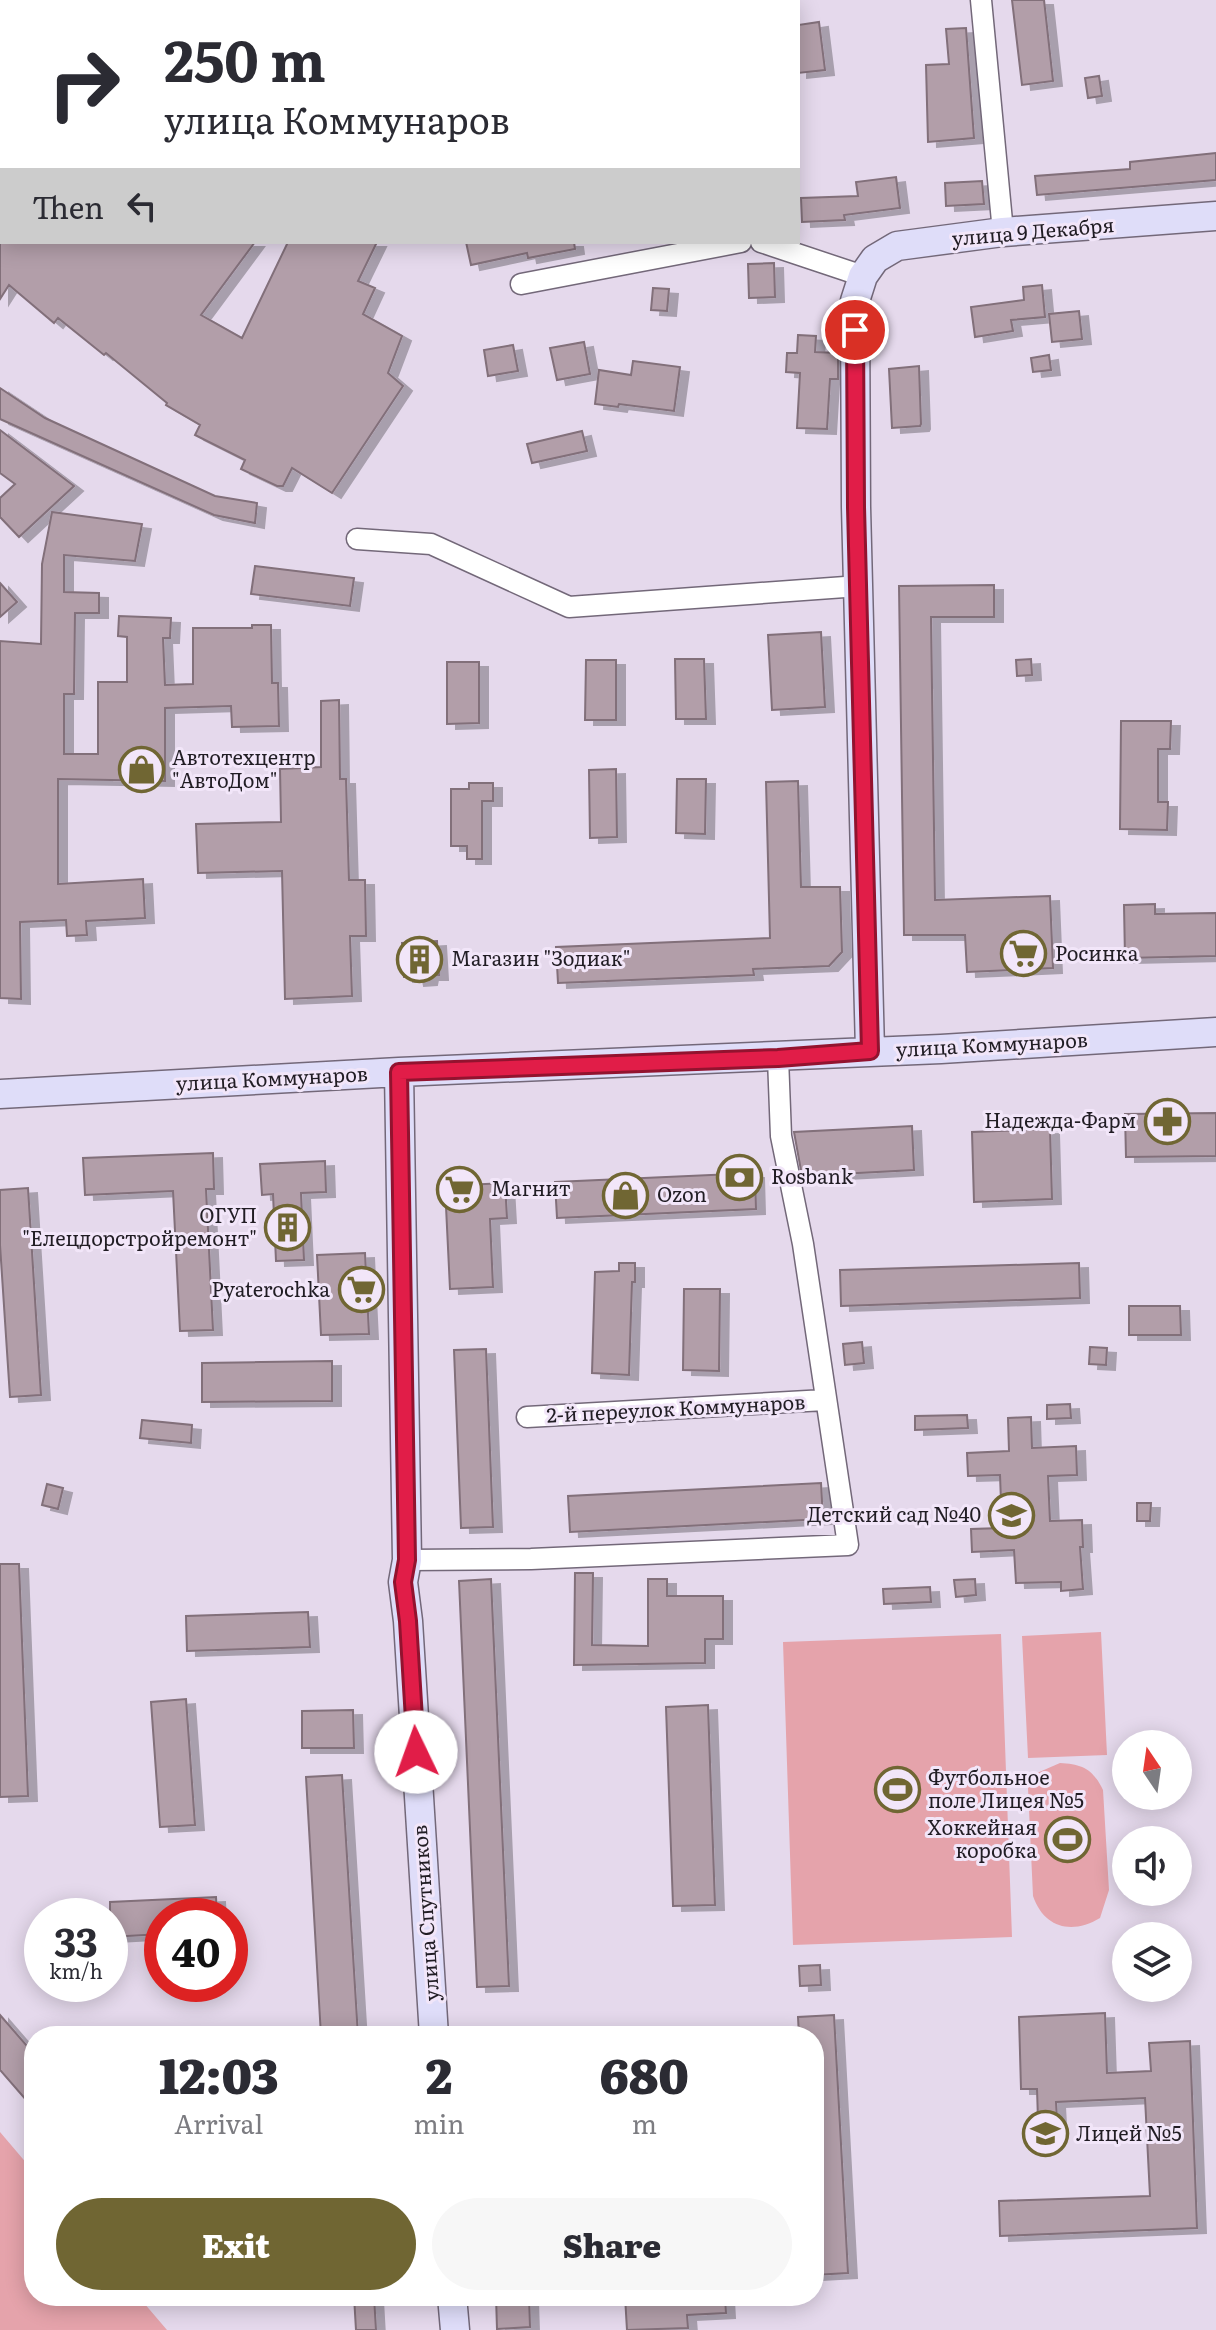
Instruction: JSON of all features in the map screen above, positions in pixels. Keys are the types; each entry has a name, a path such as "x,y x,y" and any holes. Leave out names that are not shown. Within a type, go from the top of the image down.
{"street":[{"path":"981,0 1003,232"},
{"name":"улица 9 Декабря","path":"863,276 875,259 897,246 1003,232 1216,216"},
{"path":"521,284 731,244"},
{"path":"767,244 863,276 855,301 870,1051"},
{"path":"357,539 431,544 569,607 859,586"},
{"name":"улица Коммунаров","path":"0,1094 399,1072 778,1058 1216,1032"},
{"path":"407,1560 531,1559 848,1545 803,1244 781,1136 778,1058"},
{"name":"улица Спутников","path":"399,1072 407,1560 403,1582 433,2026"},
{"name":"2-й переулок Коммунаров","path":"527,1417 825,1400"},
{"path":"453,2306 455,2330"}],"shaded area":[{"path":"1101,1632 1107,1755 1028,1758 1022,1636"},
{"name":"Футбольное поле Лицея №5","path":"1001,1634 1012,1937 793,1945 783,1642"},
{"name":"Хоккейная коробка","path":"1060,1763 1086,1769 1103,1790 1109,1890 1100,1918 1069,1927 1052,1922 1038,1907 1033,1896 1028,1788 1037,1773"},
{"path":"0,2132 24,2160 24,2306 147,2306 167,2330 0,2330"}],"building":[{"path":"1012,0 1044,0 1053,81 1022,85"},
{"path":"819,22 825,70 800,73 800,25"},
{"path":"966,28 974,138 928,142 926,65 949,64 946,29"},
{"path":"1099,76 1102,96 1088,98 1085,78"},
{"path":"1216,153 1216,180 1037,195 1035,176 1130,169 1130,162"},
{"path":"896,177 900,208 844,215 845,220 802,222 801,198 858,196 856,182"},
{"path":"982,181 984,204 946,206 945,183"},
{"path":"0,244 254,244 201,315 242,338 287,244 376,244 358,281 375,288 363,314 402,336 388,373 403,386 332,493 292,468 283,486 277,486 241,469 245,460 195,435 200,425 166,405 106,353 104,355 58,318 54,323 9,285 0,299"},
{"path":"466,244 574,244 575,249 528,258 527,253 471,265"},
{"path":"774,263 775,297 749,298 748,264"},
{"path":"1042,285 1045,317 1011,320 1013,331 975,337 971,307 1024,300 1023,287"},
{"path":"653,288 669,289 667,311 651,310"},
{"path":"1079,311 1082,339 1052,342 1049,314"},
{"path":"798,335 816,336 815,352 838,353 838,379 830,379 827,429 797,428 800,373 786,372 787,353 797,353"},
{"path":"584,342 590,374 557,380 550,348"},
{"path":"513,345 518,371 488,376 484,350"},
{"path":"1049,355 1051,370 1033,372 1031,358"},
{"path":"633,361 680,367 674,411 595,404 599,370 631,375"},
{"path":"919,366 921,424 892,428 889,369"},
{"path":"0,388 45,418 215,496 257,503 255,523 214,515 0,419"},
{"path":"0,430 74,486 19,537 0,517 0,498 15,484 0,473"},
{"path":"582,431 587,451 532,463 527,444"},
{"path":"52,512 142,524 135,561 64,555 64,592 99,593 99,613 75,613 74,694 64,694 64,754 98,754 98,682 127,682 127,637 118,636 119,616 171,618 170,638 163,638 165,685 193,684 193,628 271,625 272,683 278,683 279,726 232,727 231,706 165,708 165,781 58,779 58,884 143,879 145,918 86,921 87,935 67,936 66,920 20,922 21,999 0,998 0,641 41,644 42,564"},
{"path":"255,566 354,578 350,606 251,594"},
{"path":"0,583 17,602 0,617"},
{"path":"994,585 994,617 931,617 935,900 1050,896 1053,968 967,972 965,935 904,935 899,586"},
{"path":"821,632 825,707 772,710 768,635"},
{"path":"675,659 704,659 706,719 676,719"},
{"path":"1031,659 1032,675 1017,676 1016,660"},
{"path":"586,660 616,660 616,720 585,720"},
{"path":"447,662 479,662 479,723 447,724"},
{"path":"339,700 340,779 346,779 349,880 365,880 366,936 350,936 352,996 285,999 282,871 198,873 196,824 281,822 280,769 321,767 321,701"},
{"path":"1121,721 1171,721 1170,749 1158,749 1158,802 1168,802 1167,830 1120,829"},
{"path":"616,769 617,837 590,838 589,770"},
{"path":"677,779 706,779 705,834 676,833"},
{"path":"798,781 801,887 840,887 842,952 829,966 753,969 754,975 558,983 556,947 770,938 766,782"},
{"path":"469,783 493,783 493,801 482,801 482,859 467,859 467,846 451,846 451,789 469,789"},
{"path":"1155,904 1155,914 1216,913 1216,956 1125,958 1124,905"},
{"name":"Магазин \"Зодиак\"","path":"437,941 439,975 429,975 428,980 415,981 414,976 404,977 402,943"},
{"path":"1216,1113 1216,1156 1126,1157 1125,1114"},
{"path":"912,1126 914,1170 802,1176 794,1132"},
{"path":"1050,1129 1052,1199 974,1202 972,1132"},
{"path":"213,1153 214,1189 206,1189 213,1330 180,1331 173,1191 85,1195 83,1158"},
{"path":"325,1161 326,1192 301,1193 304,1260 276,1261 273,1194 262,1195 260,1164"},
{"path":"755,1173 756,1209 557,1218 555,1182"},
{"path":"505,1183 507,1218 490,1219 493,1287 450,1289 445,1186"},
{"path":"28,1188 41,1395 10,1397 0,1245 0,1190"},
{"path":"365,1253 369,1334 321,1335 317,1255"},
{"path":"619,1263 635,1263 629,1375 592,1373 595,1272 619,1271"},
{"path":"1079,1263 1080,1298 841,1306 840,1270"},
{"path":"684,1289 720,1289 719,1371 683,1370"},
{"path":"1129,1306 1180,1306 1181,1335 1129,1335"},
{"path":"862,1342 864,1363 845,1365 843,1344"},
{"path":"1090,1347 1107,1348 1106,1365 1089,1364"},
{"path":"486,1349 493,1527 461,1528 454,1350"},
{"path":"332,1361 332,1401 202,1402 202,1363"},
{"path":"1070,1404 1071,1418 1047,1419 1047,1405"},
{"path":"967,1415 968,1428 915,1430 915,1416"},
{"path":"1031,1417 1032,1448 1076,1446 1077,1475 1048,1476 1050,1521 1082,1520 1083,1589 1061,1591 1061,1582 1016,1583 1014,1550 972,1552 971,1529 1002,1528 1000,1475 968,1476 967,1453 1009,1451 1008,1418"},
{"path":"142,1420 192,1425 191,1443 140,1438"},
{"path":"821,1483 823,1519 570,1532 568,1496"},
{"path":"47,1484 63,1488 58,1509 42,1505"},
{"path":"1137,1503 1151,1503 1150,1521 1137,1521"},
{"path":"0,1564 19,1564 28,1796 0,1797"},
{"path":"575,1573 593,1573 592,1645 648,1646 648,1579 667,1579 667,1596 723,1596 723,1639 705,1639 705,1663 574,1665"},
{"path":"491,1579 509,1986 477,1987 459,1581"},
{"path":"975,1579 976,1595 956,1597 954,1580"},
{"path":"930,1587 931,1602 884,1604 883,1589"},
{"path":"308,1612 310,1647 187,1651 186,1616"},
{"path":"186,1699 195,1825 160,1827 151,1702"},
{"path":"708,1705 715,1905 673,1906 666,1707"},
{"path":"353,1710 354,1748 302,1748 302,1711"},
{"path":"342,1775 357,2026 320,2026 306,1777"},
{"path":"144,1900 144,1935 128,1936 128,1901"},
{"path":"820,1965 821,1985 800,1986 799,1966"},
{"path":"1105,2013 1107,2073 1151,2071 1149,2043 1190,2041 1197,2228 1000,2236 999,2201 1150,2196 1145,2098 1056,2102 1057,2119 1038,2120 1037,2089 1021,2089 1019,2017"},
{"path":"0,2015 24,2043 24,2098 0,2070"},
{"path":"834,2015 848,2273 824,2274 824,2026 798,2026 798,2017"},
{"path":"355,2306 375,2306 376,2330 356,2330"},
{"path":"496,2306 529,2306 530,2327 497,2329"},
{"path":"626,2306 726,2306 726,2313 687,2315 688,2328 627,2330"}],"place":[{"name":"Автотехцентр \"АвтоДом\"","path":"141,770"},
{"name":"Росинка","path":"1024,954"},
{"name":"Магазин \"Зодиак\"","path":"420,959"},
{"name":"Надежда-Фарм","path":"1167,1121"},
{"name":"Rosbank","path":"740,1177"},
{"name":"Магнит","path":"460,1189"},
{"name":"Ozon","path":"626,1195"},
{"name":"ОГУП \"Елецдорстройремонт\"","path":"288,1227"},
{"name":"Pyaterochka","path":"361,1290"},
{"name":"Детский сад №40","path":"1012,1515"},
{"name":"Футбольное поле Лицея №5","path":"897,1790"},
{"name":"Хоккейная коробка","path":"1068,1840"},
{"name":"Лицей №5","path":"1045,2134"}],"route":[{"path":"416,1752 403,1582 407,1560 399,1072 778,1058 870,1051 856,507 855,330"}]}
